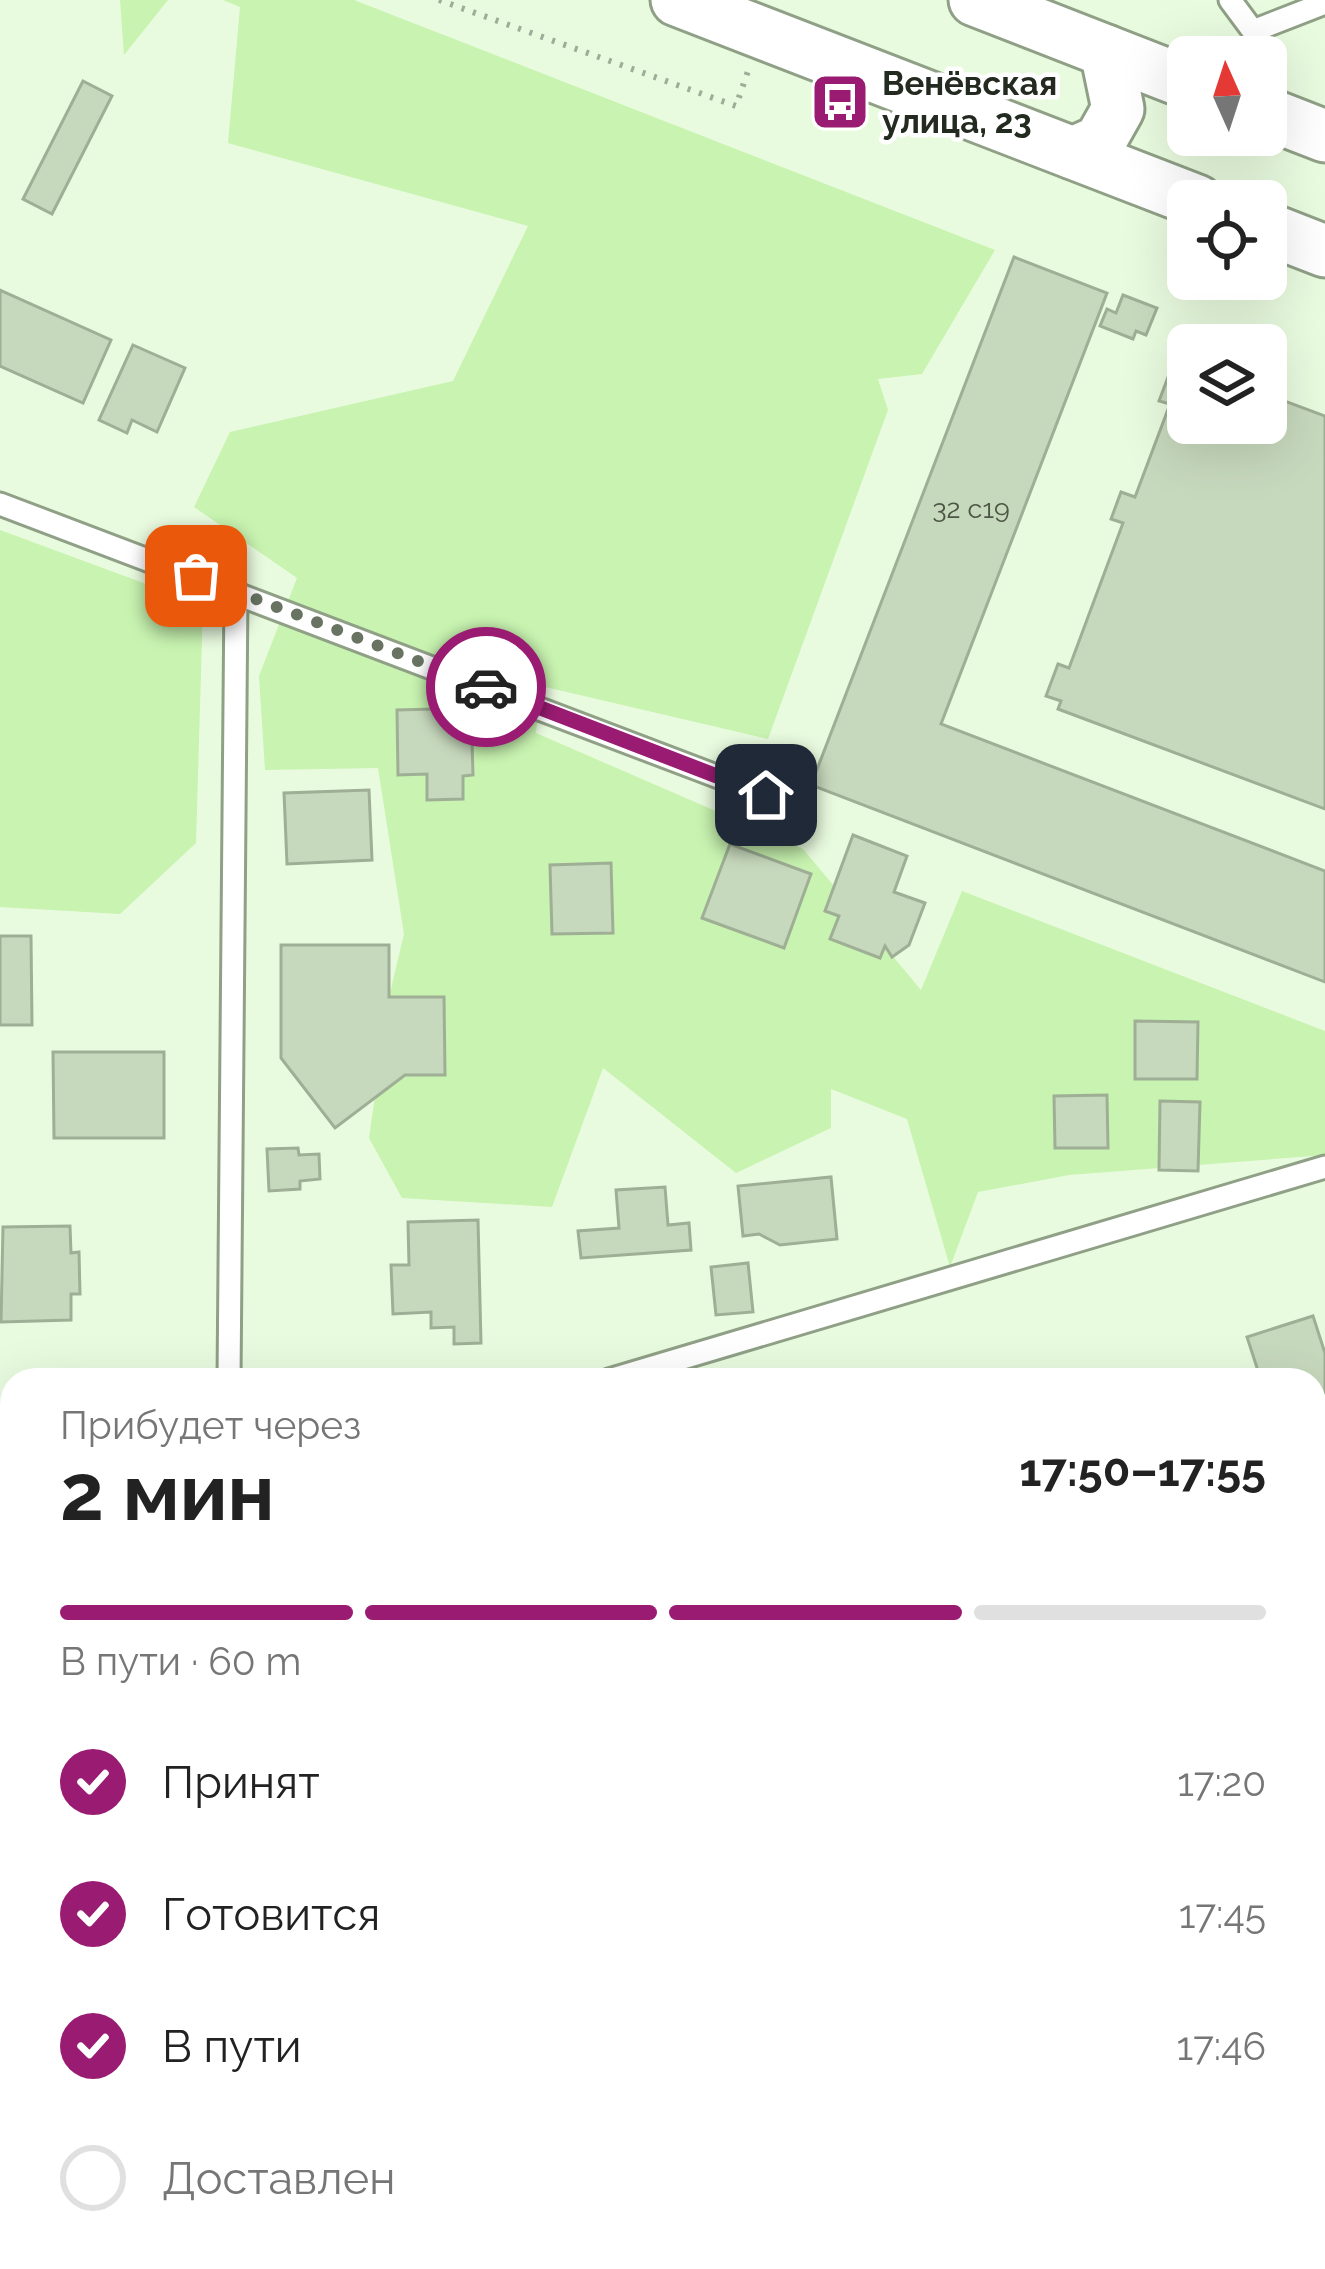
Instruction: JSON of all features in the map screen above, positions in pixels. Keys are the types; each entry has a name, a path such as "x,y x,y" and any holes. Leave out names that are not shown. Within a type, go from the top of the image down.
{"street":[{"path":"677,0 1167,190"},
{"path":"975,0 1167,75"},
{"path":"1073,153 1100,141 1118,109 1106,51"},
{"path":"1325,202 1325,219"},
{"path":"1287,236 1325,251"}],"lane":[{"path":"1230,0 1254,36"},
{"path":"1252,31 1325,3"},
{"path":"0,504 766,795"},
{"path":"230,1368 236,591"},
{"path":"649,1368 1325,1166"}],"path":[{"path":"439,0 736,106"}],"green space":[{"path":"120,0 168,0 124,55"},
{"path":"223,0 354,0 995,250 922,374 878,379 888,410 768,739 541,686 536,733 803,849 921,990 962,891 1325,1031 1325,1155 1069,1175 978,1192 950,1267 907,1119 831,1089 831,1128 736,1173 603,1068 552,1207 402,1198 369,1138 389,997 404,934 378,768 265,770 259,676 297,578 194,507 230,432 453,381 528,226 228,143 240,7"},
{"path":"0,530 203,605 196,843 120,914 0,907"}],"building":[{"path":"83,81 112,96 52,214 23,199"},
{"path":"1014,257 1107,293 941,724 1325,871 1325,982 811,785"},
{"path":"0,290 111,340 83,403 0,366"},
{"path":"1123,295 1157,308 1146,335 1136,331 1133,339 1100,326 1107,309 1116,313"},
{"path":"133,345 185,368 157,432 132,420 127,433 99,420"},
{"path":"1167,380 1167,403 1159,401"},
{"path":"1287,402 1325,416 1325,809 1058,709 1061,701 1046,696 1058,664 1069,668 1123,523 1111,519 1121,492 1135,497 1167,412 1167,444 1287,444"},
{"path":"471,708 473,775 463,776 463,799 427,800 427,774 398,775 397,710"},
{"path":"369,790 372,860 287,864 284,793"},
{"path":"853,835 907,856 894,892 925,903 909,945 892,957 885,946 880,958 830,939 839,916 825,911"},
{"path":"730,844 811,874 784,948 702,918"},
{"path":"611,863 613,933 552,934 550,865"},
{"path":"0,936 31,936 32,1025 0,1025"},
{"path":"281,945 389,945 389,997 444,997 445,1075 405,1075 335,1128 281,1058"},
{"path":"1135,1021 1198,1022 1197,1079 1135,1079"},
{"path":"53,1052 164,1052 164,1138 54,1138"},
{"path":"1107,1095 1108,1148 1055,1148 1054,1096"},
{"path":"1160,1101 1200,1102 1198,1171 1159,1170"},
{"path":"298,1148 299,1155 319,1154 320,1179 300,1181 300,1189 269,1191 267,1149"},
{"path":"831,1177 837,1239 780,1245 759,1234 743,1236 738,1186"},
{"path":"665,1187 668,1225 689,1223 691,1250 581,1258 578,1231 619,1228 616,1190"},
{"path":"478,1220 481,1343 454,1344 454,1327 431,1328 431,1312 393,1314 391,1265 409,1265 408,1222"},
{"path":"70,1226 71,1253 79,1252 80,1294 71,1294 71,1320 1,1322 3,1227"},
{"path":"748,1263 753,1312 716,1315 711,1267"},
{"path":"1313,1316 1325,1368 1257,1368 1247,1337"}],"way so far":[{"path":"196,576 486,687"}],"place":[{"name":"Венёвская улица, 23","path":"840,102"}],"route":[{"path":"486,687 766,795"}]}
